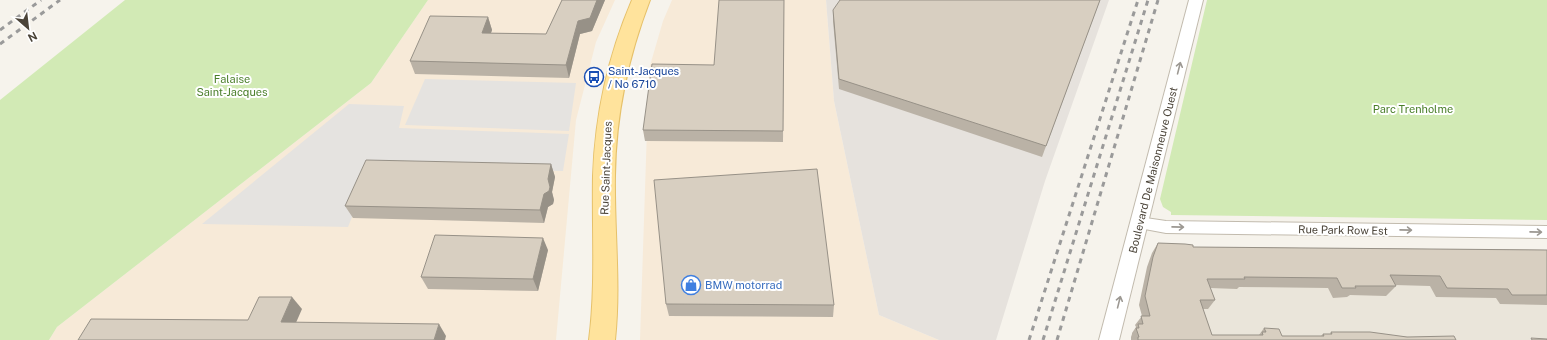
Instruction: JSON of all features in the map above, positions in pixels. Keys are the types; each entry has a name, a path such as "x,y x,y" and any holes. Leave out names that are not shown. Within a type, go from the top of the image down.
{"main road":[{"name":"Rue Saint-Jacques","path":"602,340 605,286 604,172 610,100 622,52 641,0"}],"street":[{"name":"Boulevard De Maisonneuve Ouest","path":"1109,340 1196,0"},
{"name":"Rue Park Row Est","path":"1139,223 1166,227 1547,232"}],"shaded area":[{"path":"428,0 615,0 596,42 576,120 556,340 49,340 57,327 371,83"},
{"path":"672,0 826,0 834,101 879,315 939,340 640,340 649,69 663,21"},
{"path":"826,0 1109,0 1045,181 996,340 939,340 879,315 834,101"},
{"path":"425,79 576,83 569,131 405,125"},
{"path":"349,104 404,106 399,128 569,134 563,171 372,167 348,227 202,224"},
{"path":"1157,249 1547,255 1547,340 1136,340"}],"green space":[{"name":"Falaise Saint-Jacques","path":"125,0 428,0 371,83 57,327 49,340 0,340 0,100"},
{"name":"Parc Trenholme","path":"1207,0 1547,0 1547,220 1171,215 1171,212 1163,207 1160,199"}],"building":[{"path":"562,0 597,0 590,18 578,21 566,65 410,61 430,16 488,17 482,33 546,34"},
{"path":"719,0 784,0 783,131 643,130 652,64 714,65"},
{"path":"840,0 1100,0 1046,146 839,79 833,10"},
{"path":"366,160 551,164 548,179 550,187 549,191 544,194 540,210 345,206"},
{"path":"817,169 834,305 666,304 654,180"},
{"path":"435,235 543,238 533,279 421,277"},
{"path":"1158,243 1185,244 1193,245 1193,247 1547,250 1547,295 1512,295 1508,289 1447,288 1440,276 1390,275 1396,286 1355,286 1356,288 1342,288 1337,278 1244,277 1245,279 1207,279 1215,300 1200,300 1212,335 1263,335 1262,332 1266,332 1264,328 1279,329 1282,336 1324,336 1323,334 1332,334 1331,332 1370,332 1407,337 1454,336 1456,340 1138,340 1139,337 1136,328 1139,328 1138,324 1143,324 1141,316 1150,316 1145,296 1153,257"},
{"path":"259,297 292,297 281,322 439,324 434,340 78,340 91,319 248,320"},
{"path":"1531,338 1547,339 1547,340 1532,340"}],"railway":[{"path":"0,30 41,0"},
{"path":"0,44 60,0"},
{"path":"1029,340 1138,0"},
{"path":"1043,340 1148,0"},
{"path":"1057,340 1158,0"}],"place":[{"name":"Saint-Jacques / No 6710","path":"594,77"},
{"name":"BMW motorrad","path":"691,285"}]}
